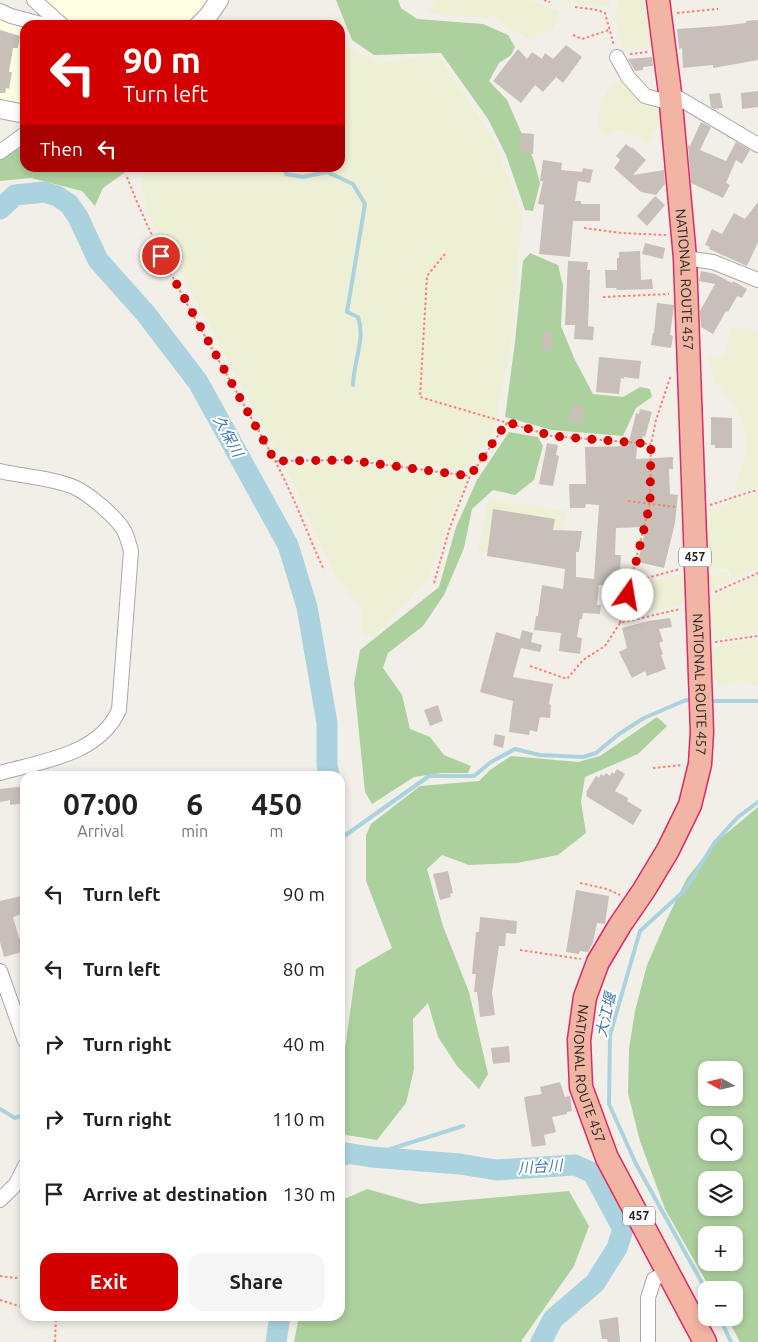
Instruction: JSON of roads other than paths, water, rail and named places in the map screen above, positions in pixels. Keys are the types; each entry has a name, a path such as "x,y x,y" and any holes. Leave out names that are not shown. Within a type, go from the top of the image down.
{"highway":[{"name":"NATIONAL ROUTE 457","path":"659,8 670,98 684,247 702,732 700,764 690,805 668,850 598,962 584,997 579,1040 581,1087 607,1158 705,1342"}],"street":[{"path":"34,0 56,20"},
{"path":"204,20 220,0"},
{"path":"0,10 11,16 26,20"},
{"path":"617,57 628,78 645,96 670,98 758,145"},
{"path":"0,109 20,113"},
{"path":"0,152 20,138"},
{"path":"684,247 713,262 758,280"},
{"path":"0,471 76,488 118,521 124,530 131,551 119,710 114,721 86,746 73,753 0,772"},
{"path":"0,971 20,1027"},
{"path":"0,1200 16,1184 20,1176"},
{"path":"648,1342 648,1298 654,1280 669,1272"}],"waterway":[{"path":"286,172 286,174 303,177 327,172"},
{"path":"327,172 353,184 365,204 347,312 358,317 361,334 353,385"},
{"name":"久保川","path":"0,209 15,195 44,192 57,196 69,204 78,217 98,260 146,314 198,382 288,545 307,607 327,723 328,771"},
{"path":"345,835 429,776 474,776 491,762 515,749 540,755 583,757 596,753 619,734 644,718 686,700 694,701"},
{"path":"708,701 758,701"},
{"name":"大江堰","path":"701,1281 636,1164 609,1104 610,1035 640,931 685,890 715,842 738,817 758,802"},
{"path":"0,1109 15,1118 20,1116"},
{"path":"345,1163 463,1126"},
{"name":"川台川","path":"345,1153 371,1157 460,1164 496,1170 575,1165 593,1173 623,1229 617,1248 595,1283 553,1319 541,1342"},
{"name":"久保川","path":"276,1342 279,1321"},
{"name":"大江堰","path":"724,1326 731,1342"}]}
